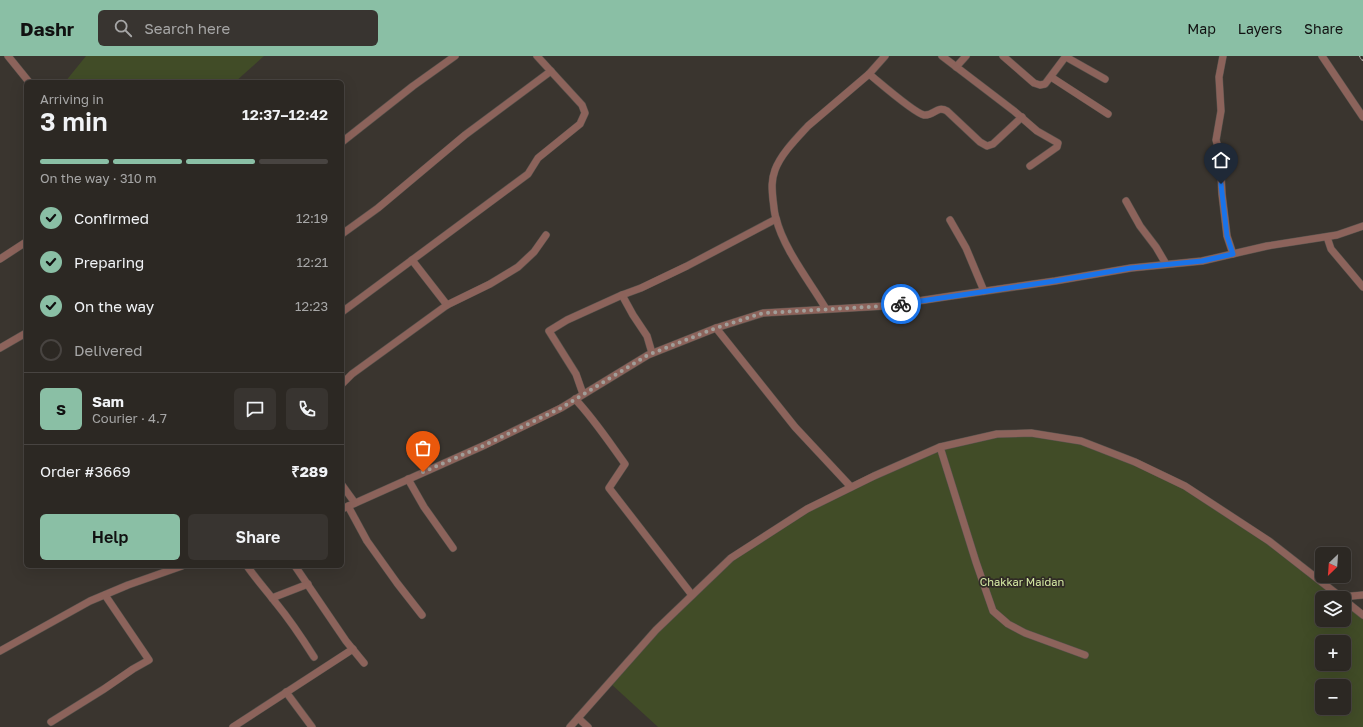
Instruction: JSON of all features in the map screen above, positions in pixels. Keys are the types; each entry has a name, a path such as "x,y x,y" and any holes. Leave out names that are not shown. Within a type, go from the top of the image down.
{"street":[{"path":"8,56 27,80"},
{"path":"344,140 413,86 455,56"},
{"path":"344,311 528,174 538,158 580,124 585,113 582,105 537,56"},
{"path":"826,309 787,247 776,219 772,180 780,159 808,126 868,74 885,56"},
{"path":"942,56 1022,117 1037,131 1058,143 1057,146 1030,166"},
{"path":"956,67 966,56"},
{"path":"1003,56 1034,82 1040,85 1045,84 1066,56 1105,79"},
{"path":"1223,56 1219,78 1221,111 1216,140 1220,154 1222,194 1227,236 1233,254"},
{"path":"1322,56 1363,117"},
{"path":"344,233 378,208 465,135 551,72"},
{"path":"868,74 923,115 930,114 940,108 943,108 980,142 987,146 993,144 1022,117"},
{"path":"1051,77 1108,114"},
{"path":"1126,200 1140,226 1156,246 1166,264"},
{"path":"583,394 576,374 550,331 567,320 687,266 776,219"},
{"path":"950,220 966,248 984,291"},
{"path":"348,506 485,445 561,408 652,353 716,328 763,313 885,306 1055,281 1131,268 1202,261 1267,246 1337,235 1363,226"},
{"path":"344,382 352,374 447,305 490,284 518,267 534,252 546,235"},
{"path":"1327,237 1331,249 1363,287"},
{"path":"0,259 24,243"},
{"path":"412,260 447,305"},
{"path":"622,295 647,336 652,353"},
{"path":"716,328 795,428 851,487"},
{"path":"0,348 24,334"},
{"path":"574,399 589,414 625,464 609,488 692,595"},
{"path":"570,727 656,630 731,558 807,509 874,476 940,447 997,434 1031,433 1081,441 1135,462 1185,486 1269,541 1333,591"},
{"path":"940,447 993,611 1008,624 1025,633 1085,655"},
{"path":"408,479 424,507 453,548"},
{"path":"344,492 348,506 367,541 397,583 422,614"},
{"path":"0,651 90,601 177,568"},
{"path":"248,568 261,586 295,626 314,657"},
{"path":"296,568 364,663"},
{"path":"272,598 308,584"},
{"path":"52,722 149,660 105,595"},
{"path":"1351,597 1363,595"},
{"path":"1351,605 1363,615"},
{"path":"237,726 286,692 353,649"},
{"path":"286,692 312,727"},
{"path":"578,718 588,727"}],"green space":[{"path":"86,56 264,56 237,80 67,80"},
{"name":"Chakkar Maidan","path":"1031,433 1081,441 1185,486 1269,541 1315,577 1315,583 1323,583 1333,591 1315,591 1315,627 1351,627 1351,606 1363,615 1363,727 658,727 610,683 656,630 731,558 807,509 940,447 997,434"}],"way so far":[{"path":"423,472 485,445 561,408 648,355 716,328 763,313 901,304"}],"route":[{"path":"901,304 1131,268 1202,261 1233,254 1227,236 1221,184"}]}
